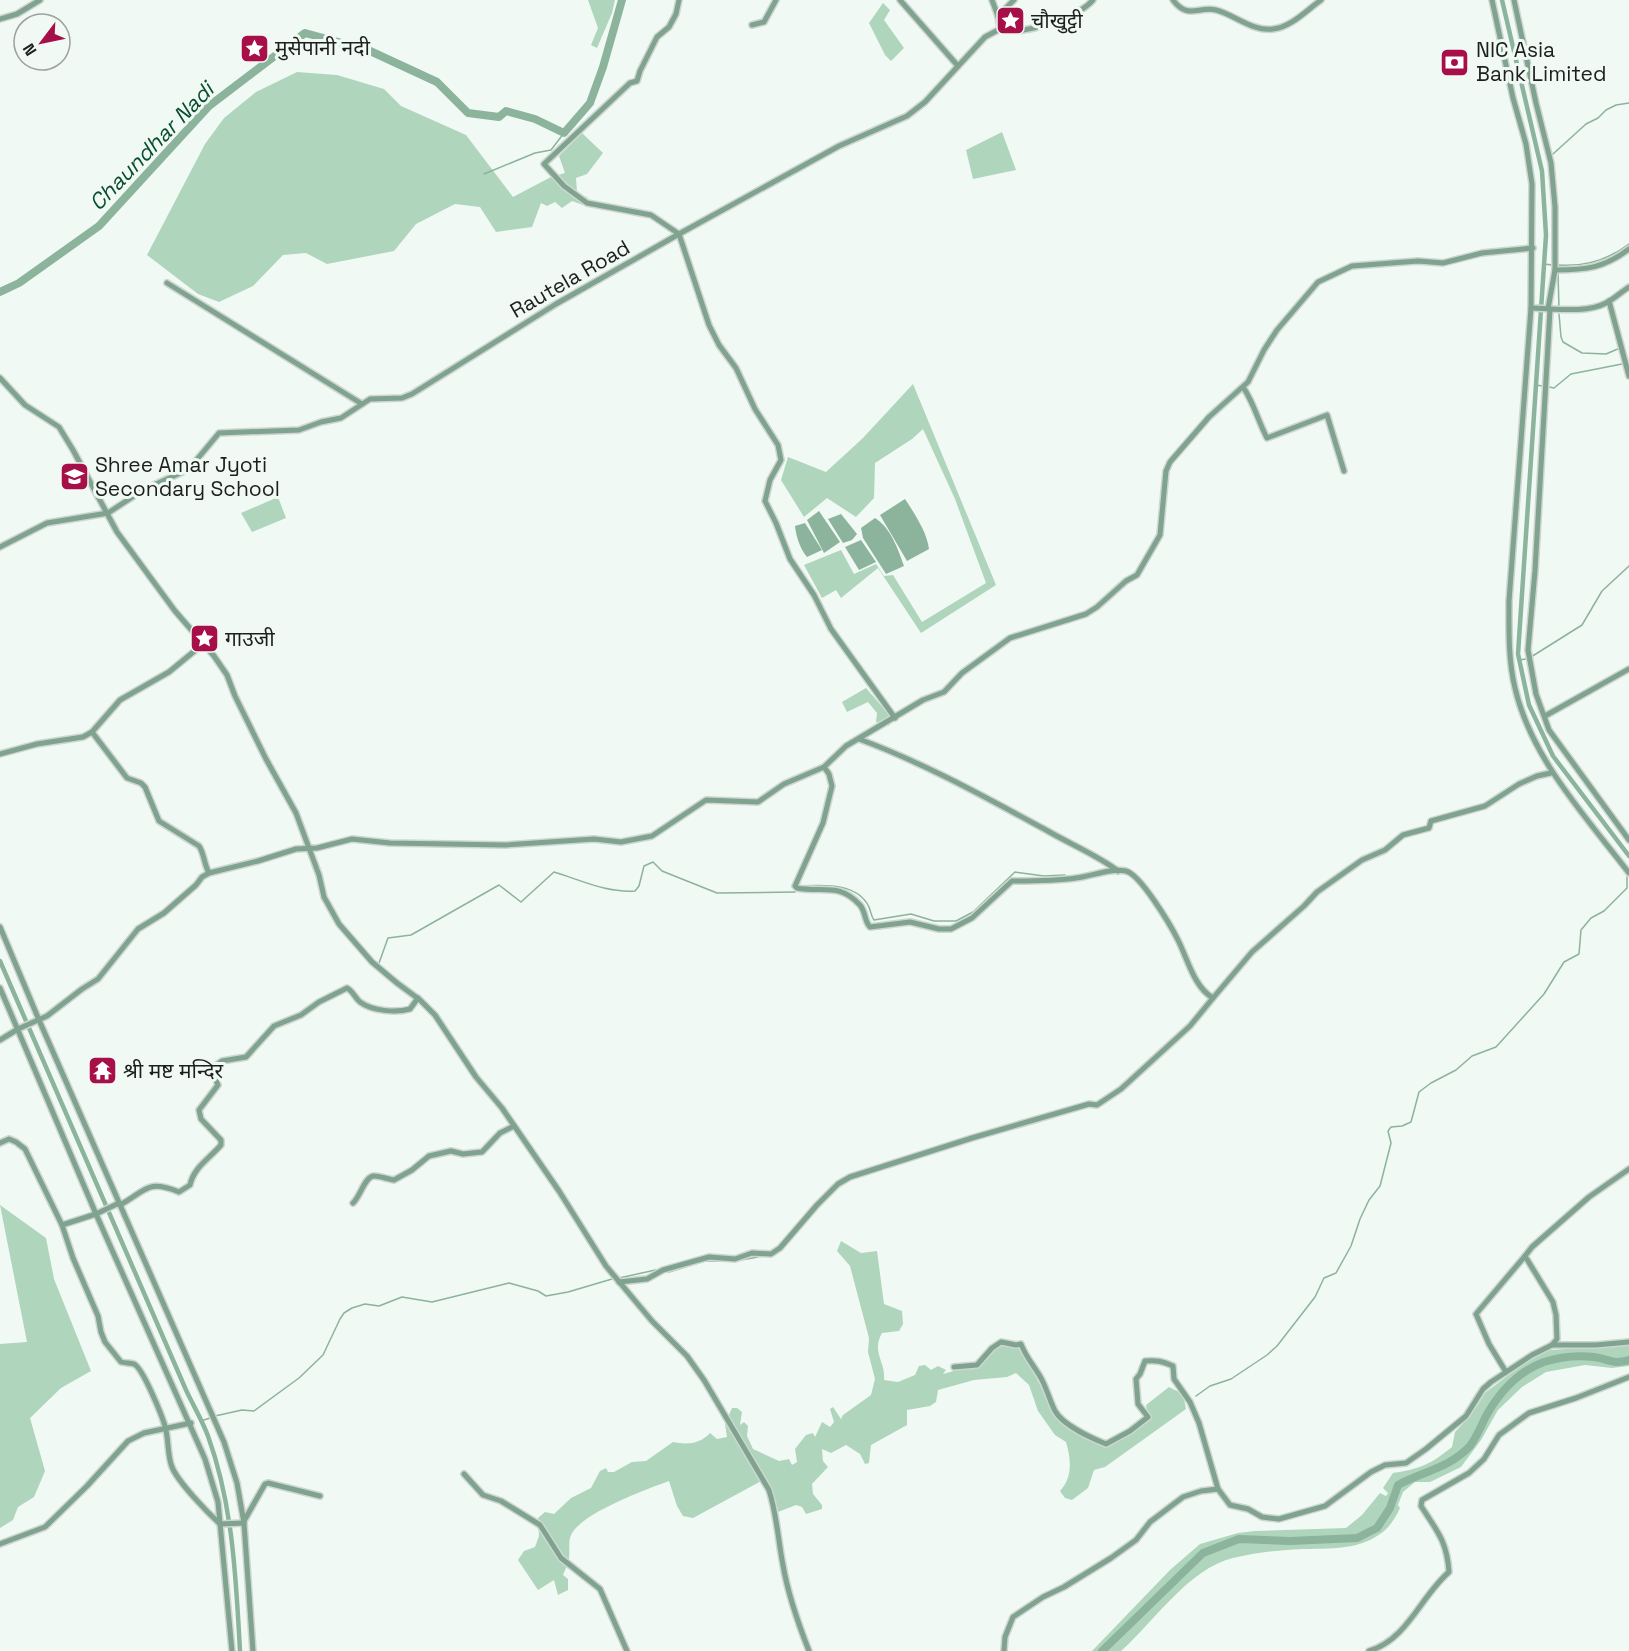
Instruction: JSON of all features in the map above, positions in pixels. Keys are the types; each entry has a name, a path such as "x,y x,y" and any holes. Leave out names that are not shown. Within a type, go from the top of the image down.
{"street":[{"path":"0,19 17,14 40,0"},
{"path":"680,0 676,14 669,27 657,37 640,70 637,81 630,82 543,164 564,186 587,203 651,214 679,234 709,325 719,345 736,368 755,409 778,445 781,460 770,480 765,501 790,560 814,595 831,629 895,718"},
{"path":"753,25 764,22 776,0"},
{"path":"900,0 958,66"},
{"path":"992,0 1000,29 1006,31 1021,31 1048,24 1076,12 1093,0"},
{"path":"998,16 1014,0"},
{"path":"1173,0 1183,10 1194,12 1213,9 1265,30 1289,24 1321,0"},
{"path":"1492,0 1513,99 1528,154 1532,184 1533,308 1509,601 1509,646 1515,688 1525,722 1551,773 1565,788 1629,873"},
{"path":"1514,0 1551,163 1555,207 1555,270 1547,309 1535,572 1528,650 1536,694 1549,730 1629,840"},
{"name":"Rautela Road","path":"108,513 143,490 189,470 219,433 299,430 340,418 370,399 402,398 412,394 556,304 679,234 839,146 907,116 924,102 985,38 1000,29"},
{"path":"0,1040 54,1012 82,988 98,979 138,929 164,913 208,873 296,849 317,848 352,839 390,843 505,845 594,839 621,842 651,836 706,800 758,802 784,784 824,767 846,746 923,700 944,692 962,673 1010,638 1086,614 1126,581 1137,575 1160,536 1166,471 1170,462 1209,417 1248,382 1277,330 1318,282 1352,266 1418,261 1443,263 1482,253 1533,248"},
{"path":"1555,270 1595,267 1613,261 1629,249"},
{"path":"167,283 362,404"},
{"path":"1533,308 1595,307 1609,301 1629,287"},
{"path":"1609,301 1629,376"},
{"path":"0,378 25,405 59,427 117,532 175,611 227,675 266,759 296,813 310,847 324,897 339,924 372,962 435,1015 476,1077 514,1126 619,1282 652,1321 687,1356 704,1380 769,1490 775,1509 790,1601 809,1651"},
{"path":"1243,387 1267,438 1327,415 1344,471"},
{"path":"0,547 47,523 108,513"},
{"path":"0,754 37,744 83,737 92,732 120,700 169,672 203,644"},
{"path":"1545,716 1629,669"},
{"path":"92,732 127,778 145,787 159,821 199,846 208,873"},
{"path":"859,739 896,753 939,774 1118,871"},
{"path":"824,767 831,780 830,795 813,849 795,886 801,889 839,890 852,896 863,909 866,923 870,927 910,922 939,929 951,929 972,918 1012,881 1078,878 1108,871 1133,873 1177,938 1198,983 1206,994 1213,998"},
{"path":"619,1282 647,1279 663,1270 709,1257 735,1258 752,1253 771,1254 780,1248 838,1184 850,1177 972,1138 1089,1104 1097,1105 1121,1089 1190,1026 1252,952 1317,892 1362,860 1385,850 1403,835 1429,828 1431,821 1485,806 1519,784 1551,773"},
{"path":"0,927 37,1020 224,1442 237,1483 253,1651"},
{"path":"0,988 205,1459 223,1524 232,1651"},
{"path":"62,1225 118,1205 153,1186 162,1185 179,1192 190,1185 192,1175 221,1145 221,1140 201,1119 199,1110 218,1085 213,1073 215,1066 222,1061 246,1056 274,1026 301,1016 319,1002 347,988 367,1006 392,1011 410,1009 418,999"},
{"path":"353,1203 359,1197 369,1177 376,1176 394,1180 412,1170 429,1156 451,1151 463,1154 482,1152 500,1133 514,1126"},
{"path":"0,1143 9,1139 25,1149 62,1225 73,1258 98,1316 100,1332 105,1342 121,1362 139,1368 166,1428 167,1447 172,1468 178,1479 223,1524 242,1523"},
{"path":"1506,1372 1489,1344 1476,1314 1532,1246 1589,1197 1629,1169"},
{"path":"954,1367 977,1365 992,1347 1001,1342 1021,1344 1024,1354 1041,1379 1055,1411 1062,1419 1093,1439 1106,1444 1130,1431 1148,1417 1138,1404 1136,1379 1144,1361 1157,1359 1165,1362 1173,1366 1174,1379 1190,1402 1199,1424 1218,1489 1230,1505 1248,1509 1262,1517 1279,1519 1325,1506 1371,1472 1386,1465 1406,1463 1466,1416 1483,1389 1532,1355 1552,1345 1557,1339 1553,1302 1525,1256"},
{"path":"1552,1345 1596,1346 1629,1342"},
{"path":"1369,1651 1378,1648 1409,1624 1428,1594 1449,1572 1448,1554 1442,1539 1421,1506 1422,1500 1469,1473 1484,1459 1499,1435 1529,1413 1576,1398 1629,1377"},
{"path":"0,1544 45,1527 128,1441 144,1433 191,1423"},
{"path":"464,1474 483,1495 501,1501 540,1525 561,1558 600,1589 627,1651"},
{"path":"242,1523 265,1484 320,1496"},
{"path":"1004,1651 1005,1637 1013,1617 1111,1558 1136,1540 1149,1522 1183,1497 1201,1491 1218,1489"}],"shaded area":[{"path":"588,0 615,0 597,48 591,45 598,28"},
{"path":"883,3 890,10 884,20 904,48 891,61 885,55 869,23"},
{"path":"297,72 337,75 384,89 401,106 466,135 513,197 551,177 565,173 559,156 582,133 603,153 587,174 576,178 577,192 588,198 583,205 572,201 562,208 555,202 547,206 541,203 532,227 496,232 480,207 455,204 416,224 394,251 327,264 306,253 283,255 253,286 219,302 198,294 147,255 205,144 224,118 256,92"},
{"path":"1002,132 1016,170 973,179 966,150"},
{"path":"913,384 996,585 921,633 878,568 841,598 836,590 822,598 804,565 841,550 854,574 876,564 884,576 893,575 922,622 986,583 955,499 923,429 912,439 875,463 874,498 856,517 827,498 804,517 781,480 788,457 826,472 863,438"},
{"path":"278,497 286,518 252,532 241,513"},
{"path":"905,499 923,529 929,549 907,561 880,515"},
{"path":"819,511 840,542 824,553 807,520"},
{"path":"841,514 857,534 852,540 843,543 828,519"},
{"path":"875,518 890,533 904,566 886,574 863,538 861,528"},
{"path":"805,523 822,550 807,557 802,550 795,526"},
{"path":"861,540 876,562 859,570 845,547"},
{"path":"866,688 891,717 889,726 876,722 877,713 868,702 847,712 842,702"},
{"path":"0,1205 46,1238 54,1279 91,1371 61,1388 30,1418 45,1471 34,1497 18,1507 13,1520 0,1528 0,1344 27,1342"},
{"path":"841,1241 861,1253 877,1251 884,1304 902,1311 903,1324 899,1331 882,1333 879,1340 878,1351 884,1380 898,1382 915,1375 919,1366 925,1365 931,1370 938,1366 946,1370 943,1374 982,1363 990,1352 1001,1344 1020,1346 1056,1416 1106,1446 1149,1420 1146,1405 1169,1387 1183,1394 1186,1409 1105,1467 1094,1470 1088,1488 1072,1500 1065,1498 1060,1491 1067,1480 1070,1468 1066,1442 1055,1435 1038,1411 1029,1385 1016,1373 1007,1377 974,1380 938,1390 936,1402 930,1406 907,1410 907,1425 871,1445 869,1463 865,1464 860,1454 846,1445 831,1453 822,1449 823,1461 828,1467 812,1484 813,1494 822,1505 822,1509 806,1514 802,1507 796,1505 778,1512 765,1479 693,1518 683,1516 677,1506 669,1481 587,1518 570,1537 569,1558 563,1575 568,1579 568,1590 558,1595 554,1580 538,1590 518,1560 524,1551 535,1547 539,1536 538,1518 545,1512 554,1514 571,1498 591,1488 600,1471 606,1468 608,1472 614,1472 632,1462 646,1461 673,1442 693,1443 710,1433 717,1439 727,1437 725,1424 732,1408 737,1408 742,1412 740,1425 744,1422 748,1426 747,1436 753,1449 779,1461 789,1459 792,1465 797,1462 795,1449 806,1435 813,1433 815,1437 822,1422 830,1427 834,1422 830,1409 833,1407 841,1419 843,1415 871,1395 875,1379 868,1352 869,1338 850,1266 837,1251"},
{"path":"1629,1344 1629,1366 1612,1368 1585,1365 1546,1372 1522,1387 1498,1410 1481,1440 1461,1467 1430,1482 1415,1482 1403,1492 1398,1505 1400,1508 1393,1520 1385,1531 1377,1536 1345,1547 1267,1552 1233,1558 1217,1564 1187,1584 1121,1651 1092,1651 1170,1570 1200,1544 1238,1533 1255,1531 1346,1528 1362,1515 1380,1493 1386,1496 1388,1493 1383,1488 1393,1473 1425,1465 1452,1447 1455,1432 1470,1416 1486,1392 1526,1362 1548,1350"}],"waterway":[{"name":"Chaundhar Nadi","path":"0,292 19,283 99,226 209,106 305,33 368,50 437,82 468,113 499,117 506,111 535,119 564,133 590,103 622,0"},
{"path":"1502,0 1542,171 1546,235 1518,654 1529,705 1553,756 1629,856"},
{"path":"1553,154 1586,124 1598,118 1606,110 1616,105 1629,103"},
{"path":"484,174 535,153 551,150 564,133"},
{"path":"1558,265 1577,265 1595,261 1629,244"},
{"path":"1544,264 1552,265"},
{"path":"1558,273 1559,308"},
{"path":"1559,314 1563,342 1582,353 1606,354 1620,348"},
{"path":"1549,387 1554,388 1571,374 1622,364"},
{"path":"1535,385 1543,386"},
{"path":"1531,657 1582,625 1602,591 1629,566"},
{"path":"1519,660 1526,659"},
{"path":"379,963 388,938 411,935 499,885 521,902 554,872 604,888 635,891 639,886 644,866 653,862 662,871 717,893 795,892"},
{"path":"800,886 829,886 848,889 864,899 874,920 911,914 934,921 956,921 973,912 1015,872 1044,876 1065,875"},
{"path":"1196,1396 1210,1386 1231,1379 1277,1346 1315,1297 1324,1278 1336,1273 1351,1246 1369,1200 1380,1186 1391,1143 1388,1131 1391,1127 1411,1122 1419,1092 1456,1070 1472,1056 1496,1047 1544,994 1564,962 1579,954 1581,930 1591,918 1604,911 1627,888 1627,877"},
{"path":"0,961 208,1436 228,1515 235,1570 240,1651"},
{"path":"741,1260 758,1257"},
{"path":"669,1272 705,1261 730,1261"},
{"path":"619,1278 660,1269"},
{"path":"215,1416 242,1410 254,1411 299,1378 323,1355 340,1319 352,1308 365,1304 379,1306 402,1297 432,1302 509,1283 538,1291 546,1296 612,1279"},
{"path":"1102,1651 1203,1553 1239,1539 1290,1541 1357,1538 1377,1528 1390,1508 1398,1485 1444,1465 1462,1454 1472,1443 1502,1392 1534,1366 1550,1360 1575,1356 1594,1357 1614,1362 1629,1360"},
{"path":"201,1421 210,1418"}],"place":[{"name":"चौखुट्टी","path":"1010,21"},
{"name":"मुसेपानी नदी","path":"254,48"},
{"name":"NIC Asia Bank Limited","path":"1455,62"},
{"name":"Shree Amar Jyoti Secondary School","path":"74,477"},
{"name":"गाउजी","path":"204,639"},
{"name":"श्री मष्ट मन्दिर","path":"102,1071"}]}
